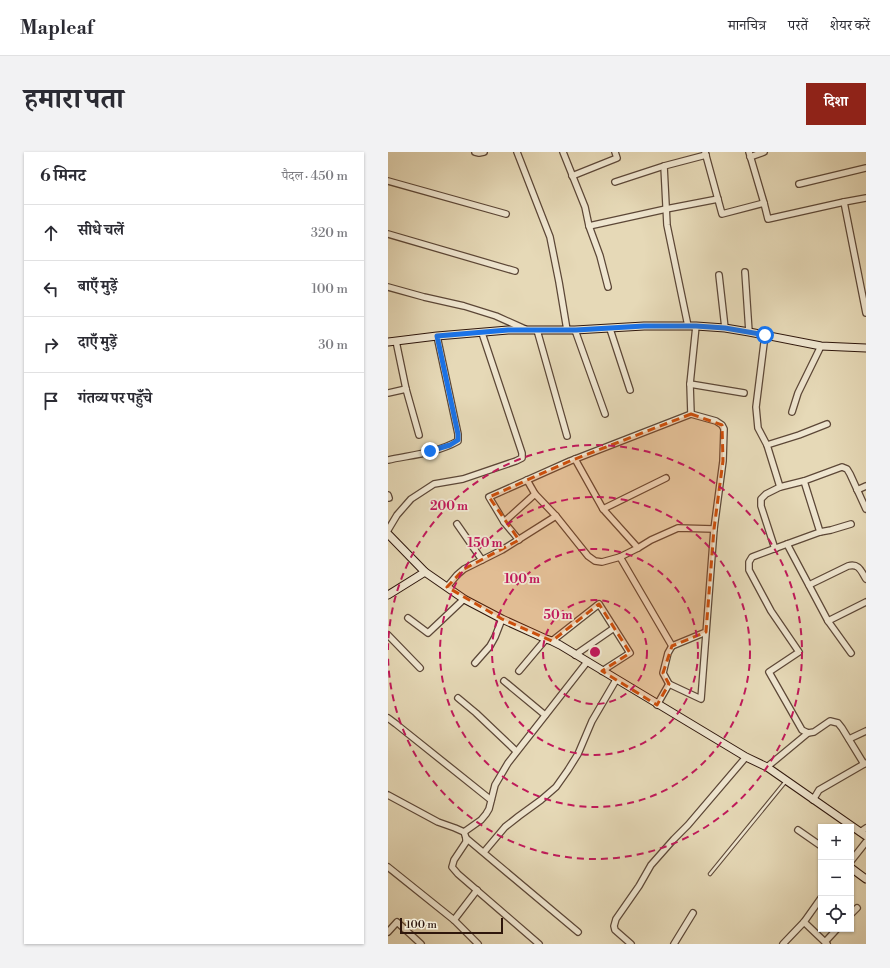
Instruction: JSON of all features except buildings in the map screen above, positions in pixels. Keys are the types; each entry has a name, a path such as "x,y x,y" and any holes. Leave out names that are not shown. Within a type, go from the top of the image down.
{"street":[{"path":"475,152 484,152"},
{"path":"517,152 550,237 567,330"},
{"path":"563,152 585,207 608,287"},
{"path":"572,176 617,158 615,152"},
{"path":"764,152 750,154 768,219 866,198"},
{"path":"615,182 706,154 722,214 764,203"},
{"path":"664,166 667,225 692,326 690,384 691,414"},
{"path":"799,184 866,168"},
{"path":"388,182 506,214"},
{"path":"590,226 718,199"},
{"path":"844,202 866,313"},
{"path":"388,234 515,271"},
{"path":"745,272 749,332"},
{"path":"719,275 725,328"},
{"path":"388,287 464,306 496,316 526,330"},
{"path":"388,342 508,330 576,330 644,326 692,326 725,328 821,346 866,348"},
{"path":"610,328 630,390"},
{"path":"537,330 567,436"},
{"path":"576,330 605,414"},
{"path":"388,530 397,515 411,499 434,484 463,479 522,458 522,453 482,332"},
{"path":"765,335 756,406 758,428 767,445 780,486"},
{"path":"388,460 430,451 450,445 458,440 437,336"},
{"path":"396,341 406,389 418,434"},
{"path":"792,412 798,394 821,346"},
{"path":"690,384 744,393"},
{"path":"388,393 406,389"},
{"path":"519,540 504,522 489,497 575,459 691,414 716,421 722,425 724,430 723,461 714,529 701,699 669,684 663,673 668,653 672,646 706,632"},
{"path":"767,445 827,424"},
{"path":"575,459 604,509 638,548"},
{"path":"775,549 761,506 761,499 766,494 780,486 804,481 842,467 847,469 866,509"},
{"path":"604,509 666,478"},
{"path":"527,480 535,494 556,516 588,556 595,561 602,562 620,557 651,540 678,528 714,529"},
{"path":"804,481 820,532"},
{"path":"857,490 866,486"},
{"path":"504,522 535,494"},
{"path":"447,587 464,569 502,550 556,516"},
{"path":"457,524 482,560"},
{"path":"808,733 802,730 769,672 799,652 771,611 749,570 749,562 752,557 820,532 851,524"},
{"path":"388,534 425,572 464,599 502,619 549,640 575,655 746,757 767,767 813,800 864,832"},
{"path":"787,544 828,621 851,653"},
{"path":"620,557 672,646"},
{"path":"809,585 853,564 858,566 866,579"},
{"path":"388,595 425,572"},
{"path":"408,618 428,633 464,599"},
{"path":"828,621 866,602"},
{"path":"520,671 549,640 599,604 630,653 602,671"},
{"path":"475,663 490,646 502,619"},
{"path":"575,655 614,628"},
{"path":"388,635 420,668"},
{"path":"465,835 486,814 495,785 516,751 586,662"},
{"path":"484,852 505,827 542,800 556,787 578,754 592,722 616,680"},
{"path":"504,681 545,715"},
{"path":"657,704 669,684"},
{"path":"458,698 516,751"},
{"path":"388,718 491,800"},
{"path":"767,767 808,733 814,732 830,721 838,723 865,764 819,790 813,800"},
{"path":"849,739 866,730"},
{"path":"631,944 615,930 614,926 616,919 639,886 651,865 674,838 688,825 746,757"},
{"path":"388,795 438,822 455,828 465,835 578,932"},
{"path":"798,830 818,844"},
{"path":"465,835 466,842 454,860 452,867 458,874 539,944"},
{"path":"852,860 866,842"},
{"path":"388,867 454,920 478,944"},
{"path":"854,870 866,879"},
{"path":"454,920 477,890"},
{"path":"783,944 804,922 818,902"},
{"path":"854,911 857,908"},
{"path":"674,944 692,913"},
{"path":"388,932 397,922 421,944"},
{"path":"804,922 826,943 835,932"}],"lane":[{"path":"710,874 786,781"}],"highlighted area":[{"path":"691,414 722,425 723,461 714,529 706,632 672,646 663,673 669,684 657,705 602,671 630,653 599,604 552,641 502,619 447,587 464,569 519,540 489,497 570,461"}],"route":[{"path":"430,451 450,445 458,440 437,336 508,330 576,330 644,326 696,326 725,328 765,335"}]}
